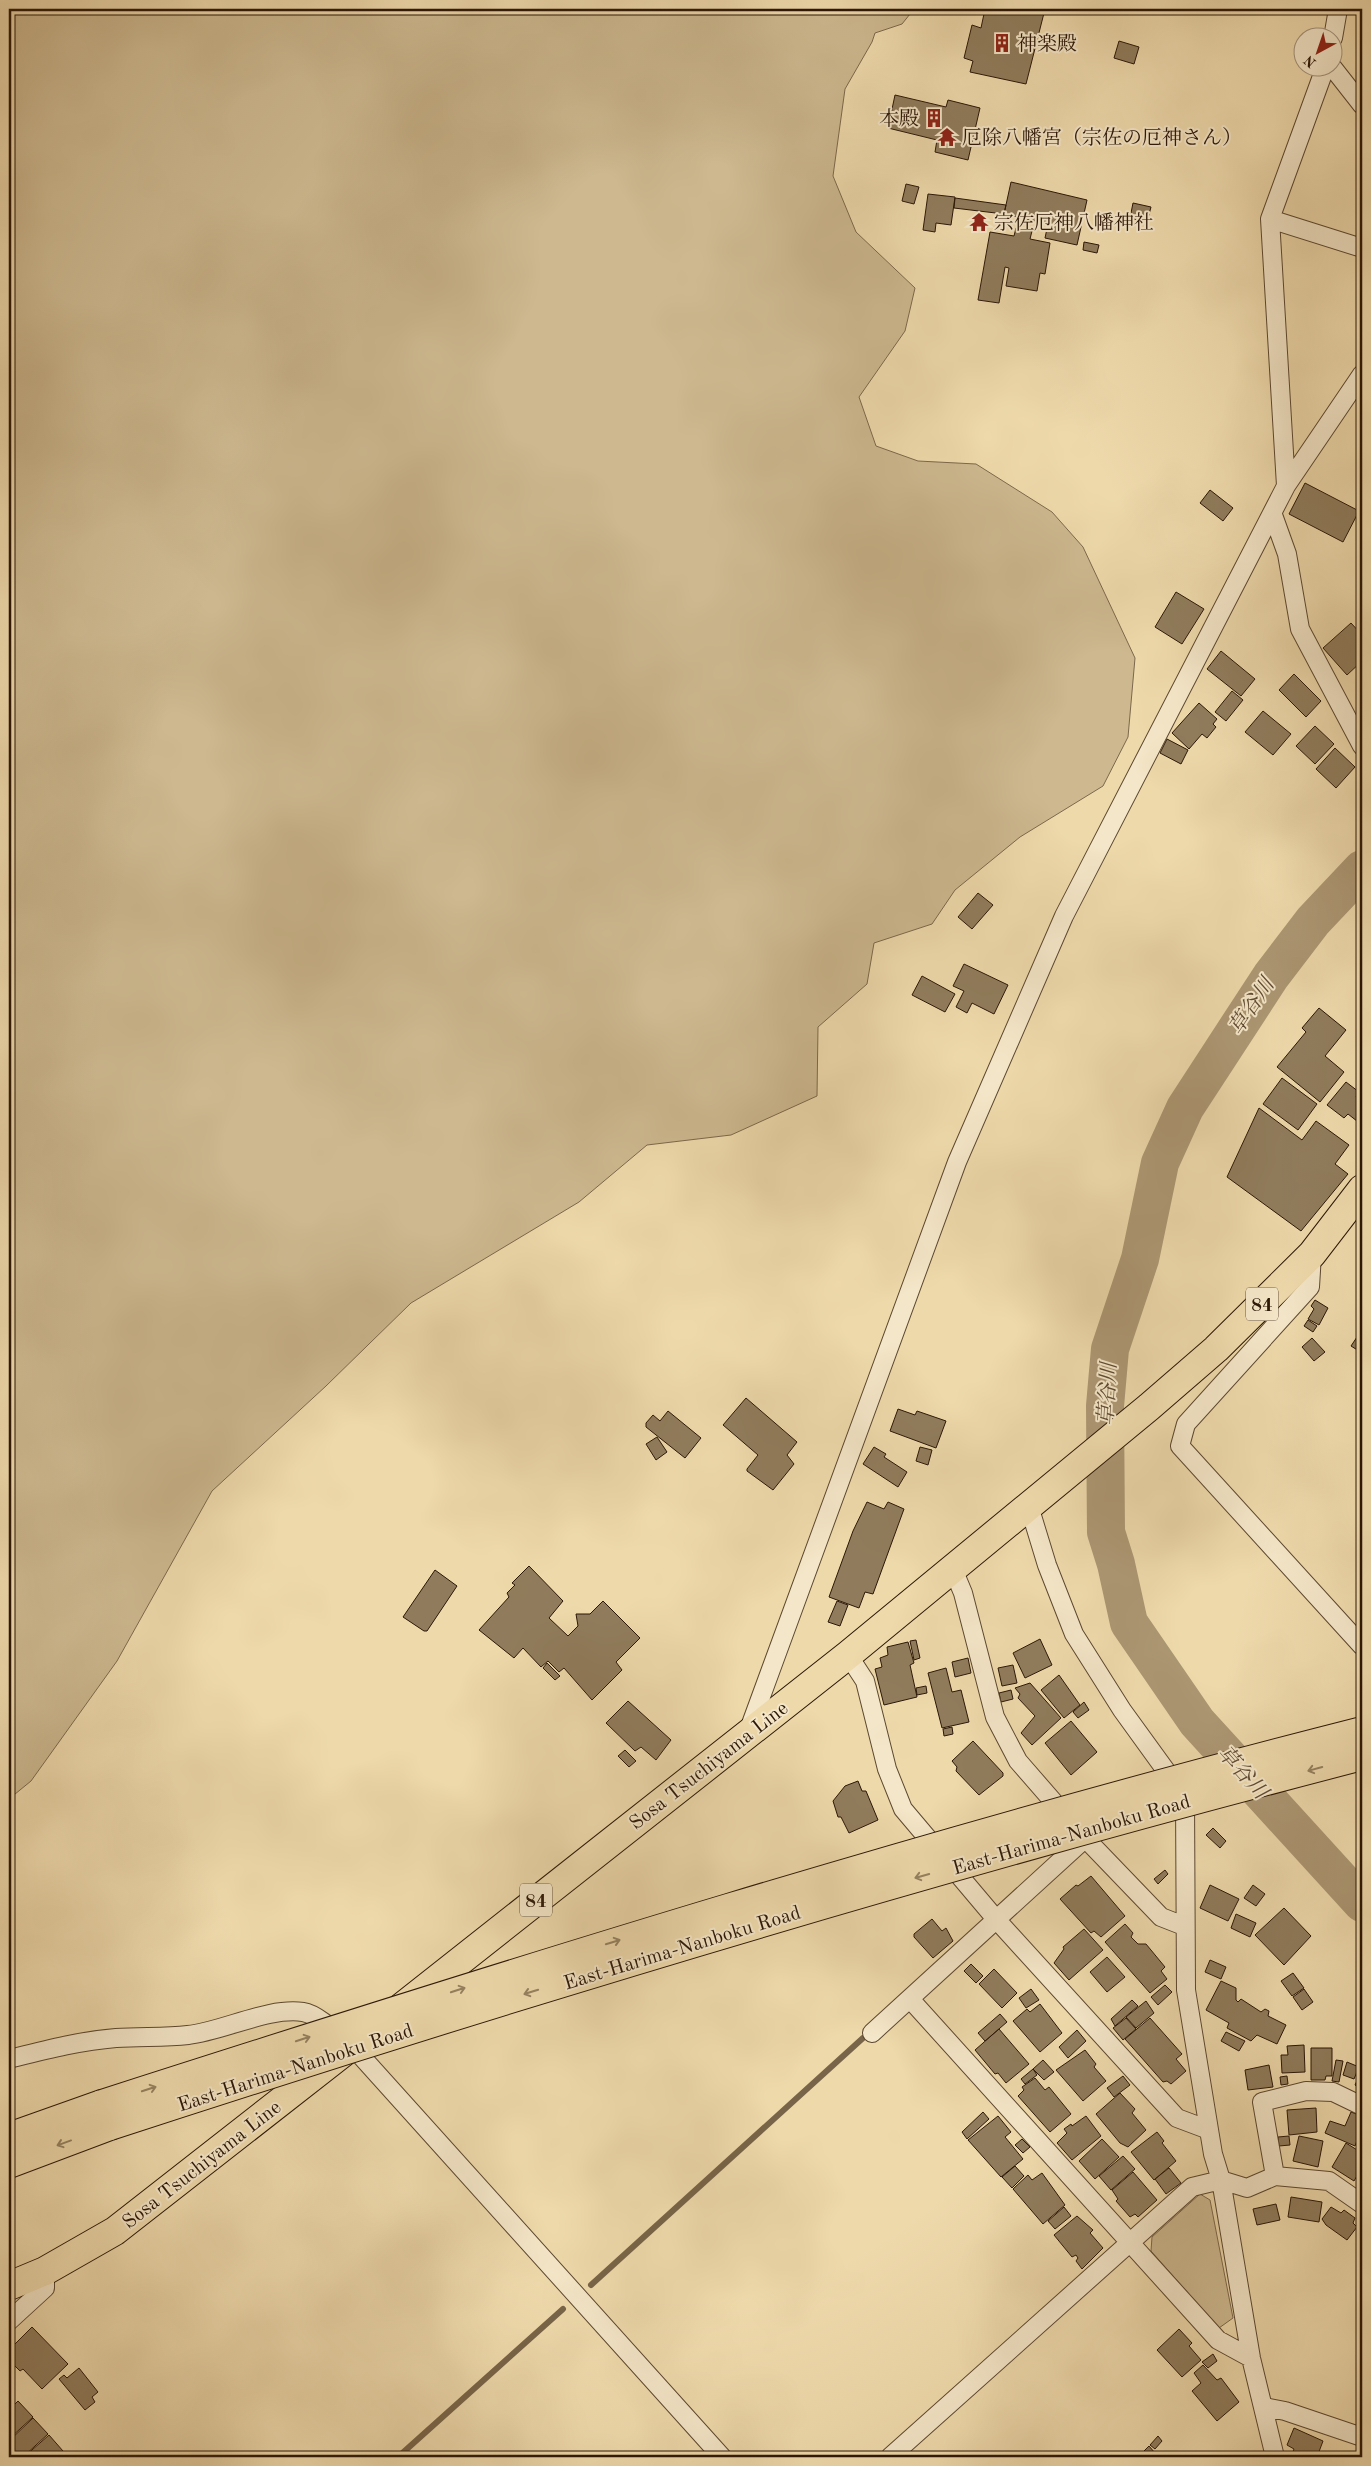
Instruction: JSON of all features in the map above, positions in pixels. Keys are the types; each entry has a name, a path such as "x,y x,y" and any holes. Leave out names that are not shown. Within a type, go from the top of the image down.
{"main road":[{"name":"Sosa Tsuchiyama Line","path":"9,2286 45,2271 115,2232 848,1655 1216,1349 1312,1254 1362,1189"},
{"name":"East-Harima-Nanboku Road","path":"9,2164 106,2115 512,1973 971,1836 1362,1731"},
{"name":"East-Harima-Nanboku Road","path":"9,2137 106,2115 304,2063 740,1929 1162,1808 1362,1756"}],"street":[{"path":"1335,28 1338,9"},
{"path":"1286,486 1270,219 1321,78"},
{"path":"1341,78 1362,105"},
{"path":"1270,219 1362,248"},
{"path":"748,1733 957,1162 1064,916 1286,486 1362,374"},
{"path":"1272,514 1287,554 1300,629 1362,746"},
{"path":"1312,1254 1310,1287 1186,1424 1180,1446 1362,1646"},
{"path":"1038,1498 1047,1565 1074,1634 1122,1710 1185,1797 1184,1926 1186,1990 1209,2130 1221,2180 1251,2358 1275,2457"},
{"path":"953,1569 963,1592 995,1717 1018,1761 1085,1838 1161,1917 1184,1926"},
{"path":"848,1655 866,1681 887,1769 903,1809 995,1918 1178,2118 1209,2130"},
{"path":"872,2033 995,1918 1163,1767"},
{"path":"910,1999 1218,2340 1251,2358"},
{"path":"9,2059 67,2044 117,2038 189,2035 230,2027 277,2012 304,2012 325,2024 352,2046 722,2457"},
{"path":"1275,2176 1262,2102 1306,2091 1333,2092 1362,2106"},
{"path":"890,2457 1192,2186 1221,2180 1247,2188 1275,2176 1329,2181 1362,2204"},
{"path":"9,2321 45,2288 45,2271"},
{"path":"1264,2407 1285,2411 1362,2436"}],"shaded area":[{"path":"9,9 914,9 902,24 875,33 872,42 845,89 833,176 856,232 915,288 905,331 859,397 876,446 918,461 976,464 1052,512 1083,547 1135,658 1128,737 1103,786 1020,837 955,890 932,924 874,943 867,984 818,1027 817,1096 731,1135 647,1145 579,1202 411,1303 326,1386 212,1491 117,1661 31,1781 9,1799"},
{"path":"1200,2194 1210,2200 1233,2318 1219,2328 1151,2251 1152,2237"}],"building":[{"name":"神楽殿","path":"985,9 1024,9 1044,13 1026,84 970,72 973,61 964,58 972,25 981,28"},
{"path":"1119,41 1139,47 1134,64 1114,58"},
{"name":"本殿","path":"895,95 946,107 948,100 980,108 968,160 935,152 937,140 888,128"},
{"path":"1011,182 1087,200 1077,245 1045,238 1048,224 1004,214"},
{"path":"906,184 919,187 914,204 902,201"},
{"path":"928,194 955,197 951,225 936,223 935,232 923,230"},
{"path":"955,198 1006,205 1004,214 954,208"},
{"path":"1133,203 1151,207 1147,222 1130,218"},
{"path":"1016,228 1032,231 1030,239 1050,243 1045,274 1040,273 1037,291 1006,286 1009,268 1005,267 999,303 978,300 990,232 1014,236"},
{"path":"1084,242 1099,245 1097,253 1083,250"},
{"path":"1305,483 1359,511 1343,542 1289,514"},
{"path":"1210,490 1233,508 1223,521 1200,503"},
{"path":"1176,592 1204,609 1182,644 1155,627"},
{"path":"1351,623 1362,635 1362,661 1347,675 1323,648"},
{"path":"1221,651 1255,679 1241,696 1207,669"},
{"path":"1294,674 1321,701 1306,717 1279,690"},
{"path":"1232,691 1243,700 1226,721 1215,712"},
{"path":"1199,703 1217,719 1213,724 1216,727 1207,738 1202,734 1189,749 1172,733"},
{"path":"1263,711 1291,734 1273,755 1245,732"},
{"path":"1315,726 1334,744 1315,764 1296,746"},
{"path":"1167,739 1188,750 1181,764 1160,753"},
{"path":"1335,748 1355,767 1336,788 1316,769"},
{"path":"978,893 993,905 972,929 958,917"},
{"path":"964,964 1008,985 994,1014 972,1003 967,1013 956,1007 964,991 953,986"},
{"path":"922,976 955,994 945,1012 912,995"},
{"path":"1319,1008 1346,1030 1325,1056 1344,1072 1320,1102 1277,1067 1306,1032 1302,1028"},
{"path":"1282,1078 1317,1104 1298,1130 1263,1104"},
{"path":"1346,1082 1359,1092 1356,1097 1362,1102 1362,1125 1348,1114 1344,1118 1327,1105"},
{"path":"1259,1108 1302,1140 1316,1121 1349,1145 1335,1164 1348,1174 1301,1231 1227,1177"},
{"path":"1315,1300 1328,1308 1319,1325 1308,1319 1314,1309 1311,1306"},
{"path":"1308,1320 1317,1326 1313,1332 1304,1326"},
{"path":"1359,1334 1362,1335 1362,1345 1359,1351 1351,1346"},
{"path":"1312,1338 1325,1352 1314,1361 1302,1347"},
{"path":"746,1398 797,1442 787,1455 794,1464 773,1490 747,1471 758,1455 723,1425"},
{"path":"898,1409 915,1415 917,1411 946,1421 936,1448 890,1431"},
{"path":"668,1411 701,1438 685,1458 646,1427 646,1423 653,1415 660,1421"},
{"path":"657,1437 667,1452 656,1460 646,1444"},
{"path":"874,1447 886,1454 884,1457 907,1472 898,1487 863,1464"},
{"path":"920,1447 932,1450 928,1465 916,1461"},
{"path":"867,1502 884,1509 888,1502 904,1509 873,1594 865,1592 859,1608 829,1597 853,1531"},
{"path":"529,1566 563,1601 549,1618 568,1636 578,1626 576,1614 590,1614 603,1601 640,1638 616,1662 622,1670 592,1700 564,1668 559,1672 548,1661 541,1667 523,1648 514,1658 479,1630 509,1597 507,1593 515,1585 512,1583"},
{"path":"435,1570 457,1586 427,1631 424,1631 403,1617"},
{"path":"837,1601 848,1605 840,1626 828,1622"},
{"path":"1040,1639 1052,1665 1025,1678 1013,1653"},
{"path":"916,1640 920,1658 914,1660 910,1641"},
{"path":"908,1642 914,1663 910,1665 917,1697 884,1705 875,1669 882,1667 880,1658 888,1655 887,1647"},
{"path":"968,1658 971,1673 955,1677 952,1662"},
{"path":"547,1663 560,1676 555,1680 543,1668"},
{"path":"1013,1665 1017,1683 1002,1686 998,1668"},
{"path":"946,1668 952,1692 961,1690 969,1722 942,1728 928,1673"},
{"path":"1059,1675 1080,1705 1064,1718 1041,1690"},
{"path":"1030,1683 1061,1718 1032,1745 1021,1733 1035,1716 1018,1698 1020,1694 1015,1688"},
{"path":"926,1686 927,1693 917,1695 916,1688"},
{"path":"1011,1690 1013,1699 1001,1702 999,1693"},
{"path":"628,1701 671,1740 656,1760 641,1747 635,1751 606,1723"},
{"path":"1084,1702 1089,1710 1078,1718 1073,1712"},
{"path":"1071,1721 1097,1752 1071,1775 1045,1743"},
{"path":"952,1727 953,1734 944,1736 943,1729"},
{"path":"973,1741 1003,1773 1003,1776 979,1795 956,1771 957,1767 952,1761"},
{"path":"625,1750 636,1761 629,1767 618,1756"},
{"path":"858,1781 862,1791 866,1791 878,1820 849,1833 841,1817 838,1817 833,1801 845,1786"},
{"path":"1213,1828 1226,1841 1220,1848 1206,1835"},
{"path":"1165,1870 1168,1874 1158,1884 1154,1879"},
{"path":"1091,1876 1125,1916 1101,1937 1094,1931 1091,1933 1060,1899 1076,1885 1078,1886"},
{"path":"1210,1885 1239,1899 1228,1921 1200,1908"},
{"path":"1253,1885 1265,1894 1256,1906 1244,1898"},
{"path":"1284,1908 1311,1936 1284,1965 1255,1935"},
{"path":"1236,1914 1256,1923 1250,1937 1231,1928"},
{"path":"932,1919 942,1931 946,1928 953,1941 933,1958 914,1937 914,1934"},
{"path":"1125,1924 1133,1933 1131,1937 1138,1944 1146,1944 1165,1967 1161,1971 1167,1979 1150,1993 1105,1942"},
{"path":"1084,1929 1103,1950 1069,1980 1054,1963 1064,1949 1063,1947"},
{"path":"1107,1957 1125,1977 1107,1992 1090,1972"},
{"path":"1210,1960 1226,1967 1221,1979 1205,1972"},
{"path":"971,1964 983,1976 976,1983 964,1971"},
{"path":"994,1969 1017,1993 1002,2008 979,1984"},
{"path":"1293,1973 1304,1988 1292,1996 1281,1981"},
{"path":"1221,1981 1236,1988 1236,2000 1238,2002 1241,1999 1261,2012 1265,2009 1269,2011 1268,2016 1286,2025 1277,2044 1257,2035 1251,2041 1227,2028 1229,2023 1206,2010"},
{"path":"1165,1985 1172,1992 1158,2005 1151,1997"},
{"path":"1031,1989 1039,2000 1026,2008 1019,1998"},
{"path":"1304,1989 1313,2002 1302,2010 1293,1997"},
{"path":"1132,2000 1138,2006 1115,2026 1111,2019"},
{"path":"1146,2001 1154,2013 1136,2028 1126,2017"},
{"path":"1040,2004 1062,2033 1040,2052 1013,2021 1027,2009 1030,2012"},
{"path":"1000,2014 1007,2022 985,2041 978,2033"},
{"path":"1126,2018 1136,2029 1123,2040 1113,2028"},
{"path":"1150,2018 1182,2054 1176,2059 1186,2071 1171,2084 1167,2081 1163,2082 1125,2039"},
{"path":"999,2029 1029,2064 1006,2083 998,2073 995,2074 975,2050"},
{"path":"1077,2030 1086,2041 1068,2058 1059,2047"},
{"path":"1226,2032 1245,2041 1239,2051 1221,2041"},
{"path":"1304,2045 1305,2072 1282,2073 1281,2055 1288,2055 1287,2046"},
{"path":"1311,2048 1332,2048 1332,2076 1326,2076 1325,2080 1311,2080"},
{"path":"1085,2050 1096,2064 1094,2067 1106,2081 1083,2101 1056,2070"},
{"path":"1043,2060 1054,2072 1044,2080 1033,2069"},
{"path":"1336,2060 1343,2061 1339,2082 1332,2081"},
{"path":"1347,2062 1359,2067 1354,2079 1343,2075"},
{"path":"1269,2065 1273,2087 1248,2090 1245,2070"},
{"path":"1033,2069 1037,2075 1025,2084 1021,2079"},
{"path":"1362,2070 1362,2093 1361,2089 1355,2085"},
{"path":"1123,2076 1130,2085 1114,2097 1107,2088"},
{"path":"1287,2076 1288,2084 1281,2085 1280,2077"},
{"path":"1035,2078 1045,2090 1049,2087 1071,2114 1050,2132 1018,2096 1024,2090 1022,2087"},
{"path":"1120,2093 1135,2109 1132,2113 1146,2130 1128,2147 1120,2143 1096,2114"},
{"path":"1316,2108 1317,2132 1289,2135 1287,2110"},
{"path":"983,2112 989,2119 967,2139 962,2132"},
{"path":"1351,2112 1362,2116 1362,2127 1355,2146 1325,2133 1330,2121 1345,2126"},
{"path":"998,2116 1011,2132 1005,2137 1023,2159 1001,2177 968,2140"},
{"path":"1086,2116 1101,2136 1072,2160 1057,2143 1067,2133 1064,2129"},
{"path":"1157,2132 1164,2141 1162,2143 1176,2161 1154,2180 1131,2152"},
{"path":"1289,2136 1290,2145 1279,2146 1278,2137"},
{"path":"1299,2136 1323,2141 1318,2167 1293,2161"},
{"path":"1022,2139 1030,2147 1023,2153 1015,2145"},
{"path":"1102,2139 1119,2157 1095,2179 1079,2161"},
{"path":"1346,2143 1362,2153 1362,2167 1354,2181 1332,2167"},
{"path":"1123,2156 1135,2169 1111,2190 1099,2176"},
{"path":"1015,2166 1024,2176 1012,2188 1002,2177"},
{"path":"1169,2168 1181,2183 1166,2194 1155,2179"},
{"path":"1133,2172 1157,2200 1138,2217 1135,2214 1130,2217 1116,2201 1118,2199 1112,2190"},
{"path":"1042,2173 1065,2205 1043,2224 1013,2189 1028,2175 1032,2180"},
{"path":"1291,2197 1322,2202 1319,2222 1288,2217"},
{"path":"1276,2204 1280,2220 1257,2225 1253,2209"},
{"path":"1064,2207 1071,2216 1055,2229 1048,2221"},
{"path":"1331,2207 1341,2213 1344,2210 1355,2218 1353,2223 1357,2227 1347,2240 1326,2225 1322,2219"},
{"path":"1077,2216 1093,2230 1090,2233 1103,2248 1082,2269 1076,2261 1078,2258 1076,2255 1072,2257 1054,2235"},
{"path":"32,2327 68,2364 42,2389 23,2369 20,2371 10,2361 12,2359 9,2355 9,2350"},
{"path":"1179,2329 1192,2343 1189,2346 1201,2360 1182,2377 1157,2350"},
{"path":"1213,2354 1217,2361 1208,2368 1202,2362"},
{"path":"1203,2365 1217,2380 1221,2378 1239,2402 1217,2421 1192,2391 1201,2383 1194,2373"},
{"path":"79,2368 98,2392 92,2397 95,2402 85,2410 59,2379 64,2375 67,2378"},
{"path":"18,2401 33,2417 9,2439 9,2410"},
{"path":"33,2418 48,2434 23,2457 9,2457 9,2441"},
{"path":"1294,2428 1323,2441 1317,2457 1300,2457 1292,2454 1294,2449 1287,2445"},
{"path":"49,2435 63,2451 56,2457 24,2457"},
{"path":"1158,2436 1162,2441 1155,2449 1150,2445"},
{"path":"1149,2446 1155,2453 1151,2457 1143,2452"}],"waterway":[{"name":"草谷川","path":"1362,869 1313,921 1271,976 1185,1108 1160,1163 1140,1259 1110,1349 1105,1406 1106,1532 1116,1564 1129,1623 1197,1722 1362,1903"},
{"path":"591,2285 863,2038"},
{"path":"398,2457 563,2309"}],"place":[{"name":"神楽殿","path":"1002,43"},
{"name":"本殿","path":"934,118"},
{"name":"厄除八幡宮（宗佐の厄神さん）","path":"947,137"},
{"name":"宗佐厄神八幡神社","path":"979,222"}]}
